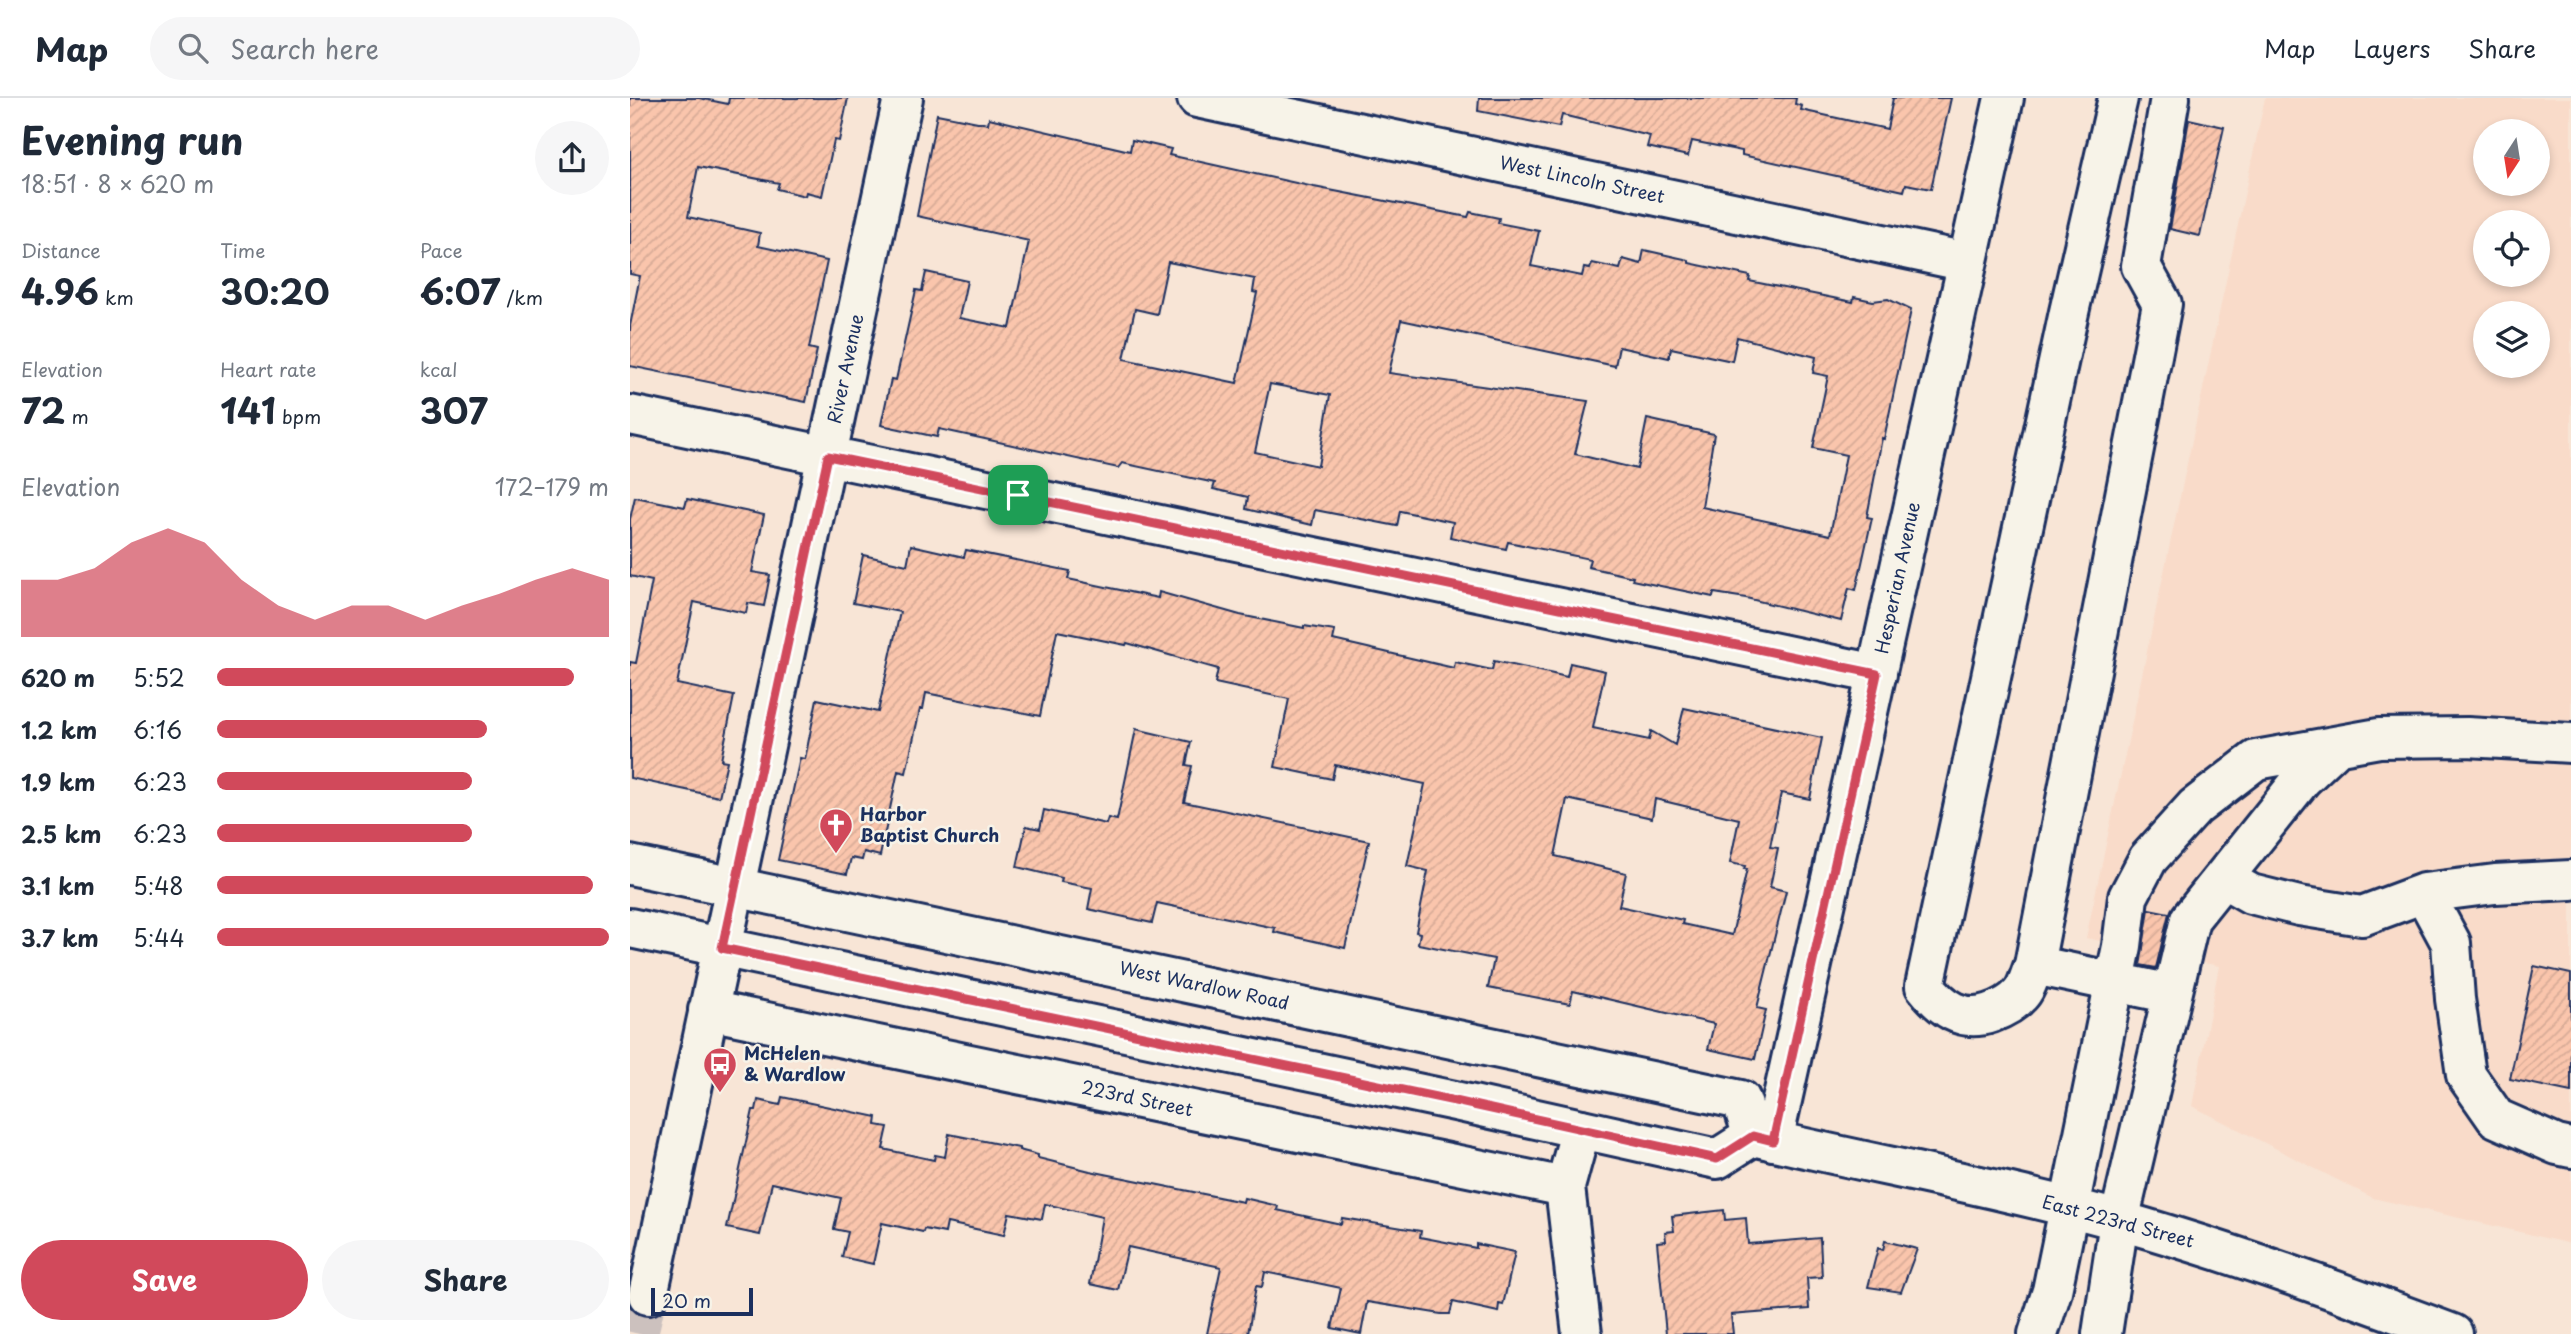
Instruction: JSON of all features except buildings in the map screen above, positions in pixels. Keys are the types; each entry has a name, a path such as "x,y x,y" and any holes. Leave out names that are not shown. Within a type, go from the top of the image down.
{"main road":[{"name":"River Avenue","path":"648,1295 903,98"},
{"name":"West Lincoln Street","path":"1197,98 1968,262"},
{"name":"Hesperian Avenue","path":"1763,1138 1877,674 2004,98"},
{"path":"2118,98 2066,326 1925,986 1938,1002 1957,1014 1979,1017 2004,1008 2021,995 2035,965 2162,304 2141,266 2170,98"},
{"path":"630,415 1877,674"},
{"path":"2038,1334 2052,1291 2115,982 2128,897 2148,859 2195,807 2256,760 2379,738 2467,737 2571,743"},
{"path":"2102,1334 2119,1221 2190,919 2302,779 2336,747"},
{"name":"West Wardlow Road","path":"630,865 1741,1100 1763,1138"},
{"path":"2223,878 2251,894 2299,906 2361,916 2424,893 2495,884 2571,880"},
{"path":"2424,893 2451,943 2455,999 2466,1075 2496,1118 2557,1145 2571,1148"},
{"path":"630,929 1717,1159 1763,1138"},
{"path":"2035,965 2172,994"},
{"name":"223rd Street","path":"708,1010 1565,1187"},
{"path":"1581,1129 1565,1187 1582,1334"},
{"name":"East 223rd Street","path":"1763,1138 2119,1221 2241,1257 2453,1334"}],"shaded area":[{"path":"2265,98 2571,98 2571,1244 2373,1198 2192,1106 2219,966 2086,938"}],"tunnel":[{"path":"639,1334 648,1295"}],"place":[{"name":"Harbor Baptist Church","path":"836,855"},
{"name":"McHelen & Wardlow","path":"720,1094"}],"route":[{"path":"828,456 1018,495 1877,674 1773,1141 1753,1136 1717,1159 1455,1101 722,948 828,456"}]}
